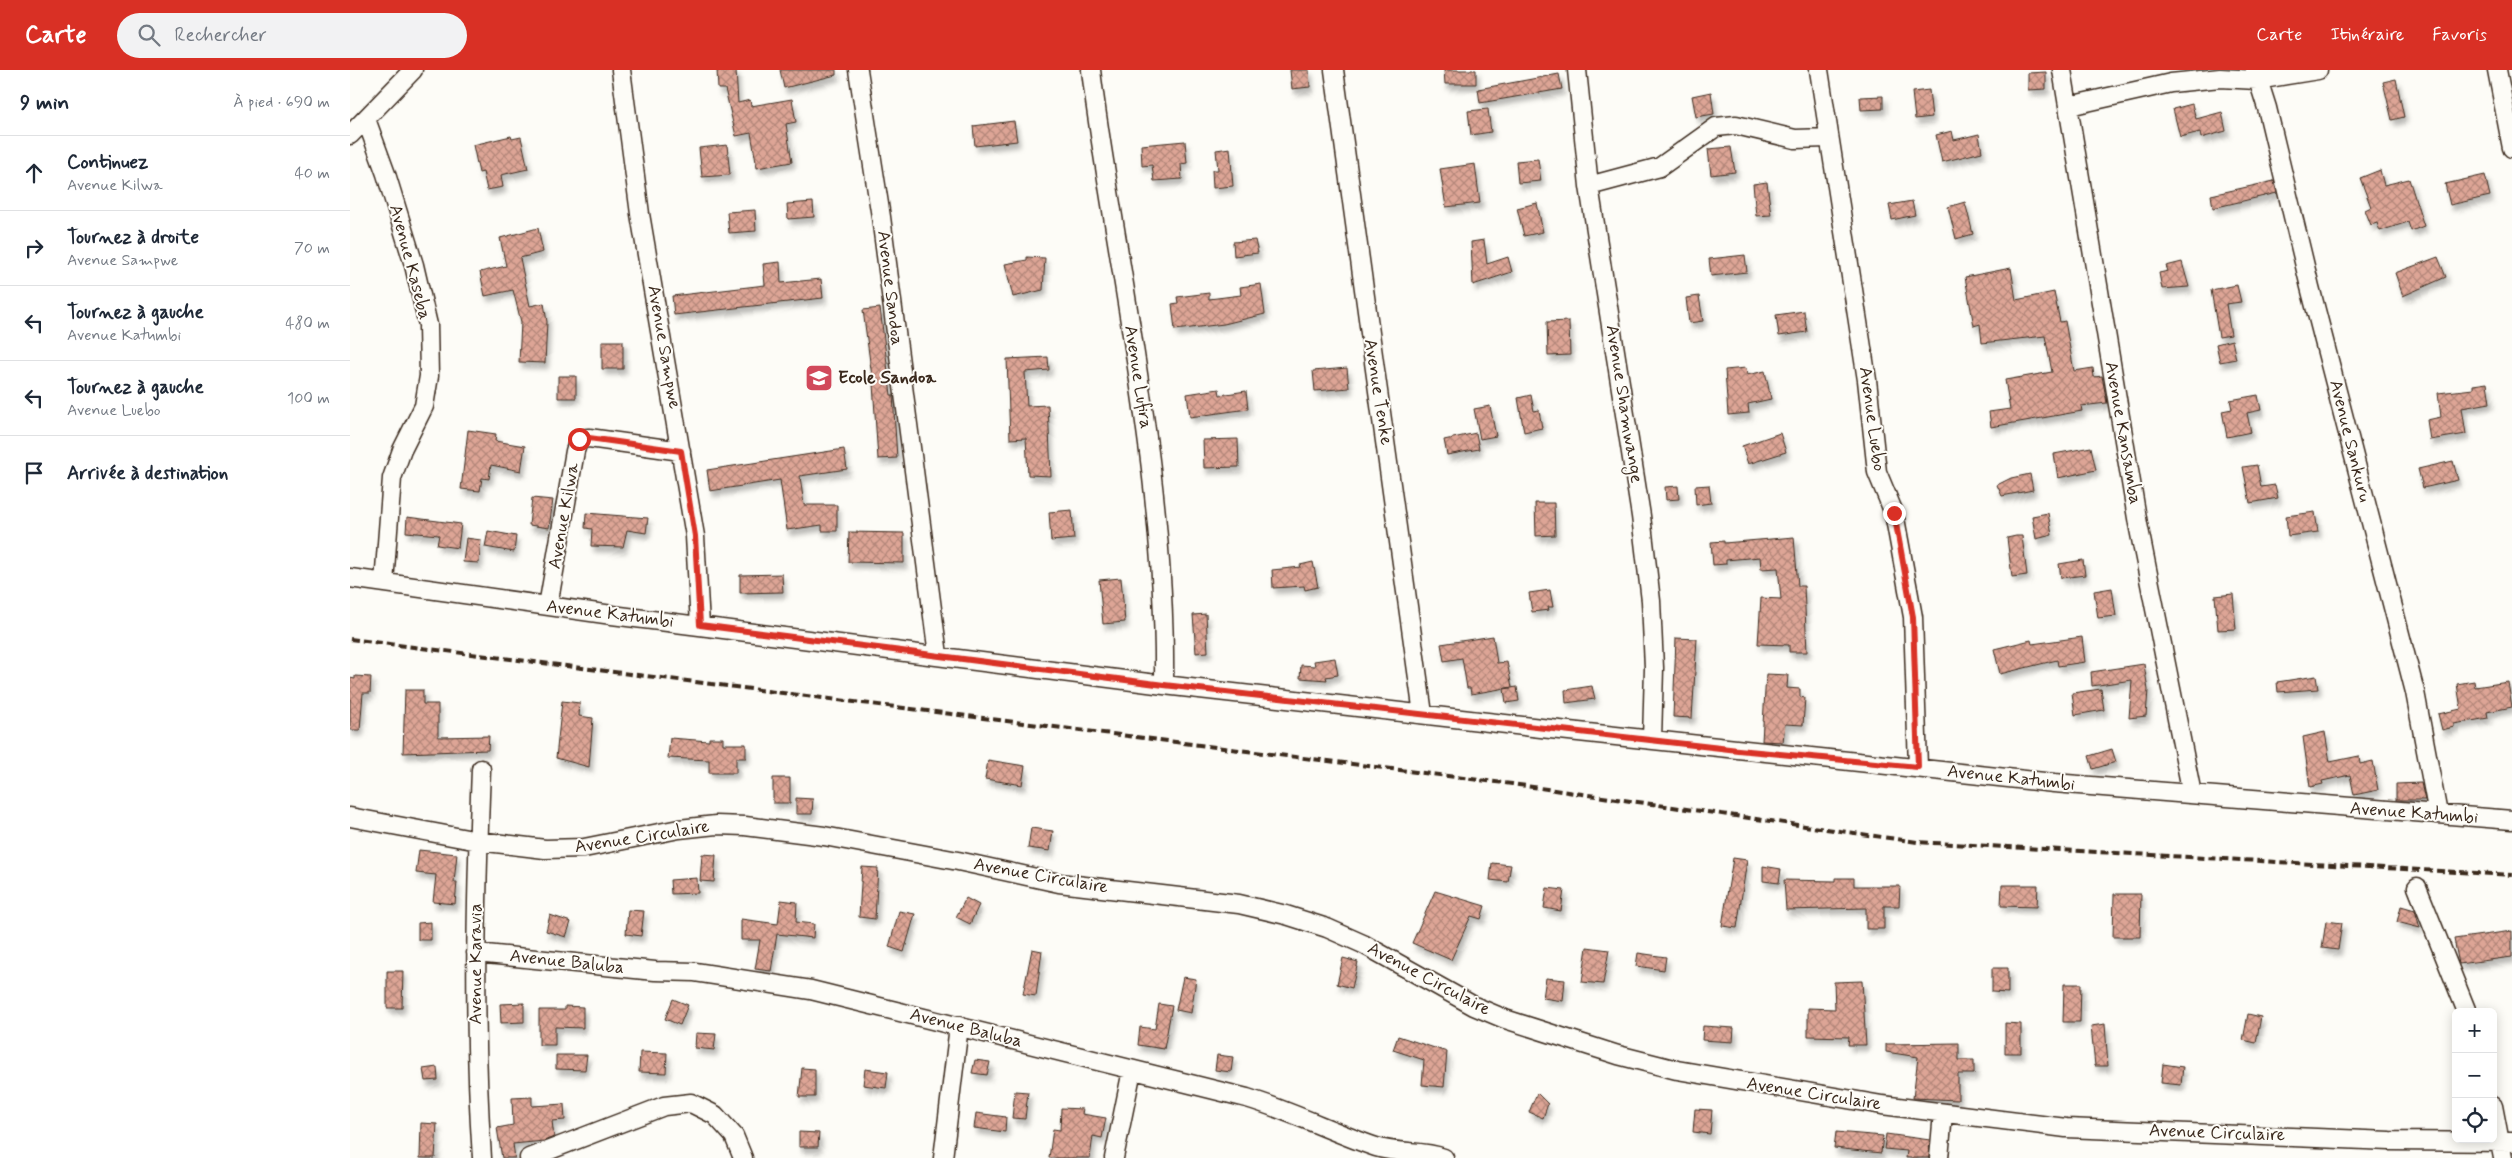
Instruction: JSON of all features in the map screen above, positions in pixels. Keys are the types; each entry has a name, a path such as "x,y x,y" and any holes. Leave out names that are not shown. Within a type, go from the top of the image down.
{"street":[{"path":"350,135 413,70"},
{"name":"Avenue Sampwe","path":"621,70 640,214 695,536 700,625"},
{"name":"Avenue Sandoa","path":"858,70 881,217 938,655"},
{"name":"Avenue Lufira","path":"1091,70 1097,123 1146,428 1165,623 1164,685"},
{"name":"Avenue Tenke","path":"1334,70 1357,249 1387,445 1423,714"},
{"name":"Avenue Shamwange","path":"1576,70 1589,186 1638,496 1651,600 1654,668 1652,740"},
{"name":"Avenue Luebo","path":"1819,70 1828,138 1866,370 1877,472 1894,513 1913,617 1918,767"},
{"name":"Avenue Kansamba","path":"2062,70 2091,253 2138,524 2192,794"},
{"path":"2069,106 2171,83 2318,70"},
{"path":"2497,70 2512,148"},
{"name":"Avenue Sankuru","path":"2256,75 2274,134 2310,287 2414,692 2438,814"},
{"name":"Avenue Kaseba","path":"366,119 386,174 414,265 428,325 428,383 424,406 402,450 392,478 384,583"},
{"path":"1589,186 1660,167 1716,127 1736,125 1795,139 1828,138"},
{"name":"Avenue Kilwa","path":"548,606 575,451 579,439 589,438 681,451"},
{"name":"Avenue Katumbi","path":"350,578 548,606 1164,685 1652,740 2054,783 2512,820"},
{"name":"Avenue Karavia","path":"481,769 476,953 476,1064 482,1158"},
{"name":"Avenue Circulaire","path":"350,817 478,841 545,849 584,848 646,838 679,829 716,825 745,826 824,836 958,861 1059,883 1239,904 1286,915 1327,928 1363,944 1474,1006 1506,1019 1618,1055 1677,1070 1792,1091 1942,1113 2066,1128 2390,1140 2505,1147"},
{"path":"2418,887 2465,1008"},
{"name":"Avenue Baluba","path":"476,953 655,971 695,972 810,990 1277,1107 1379,1148 1430,1153 1444,1158"},
{"path":"943,1158 959,1026"},
{"path":"1114,1158 1132,1070"},
{"path":"529,1158 664,1106 691,1103 715,1115 734,1136 743,1158"},
{"path":"1939,1158 1942,1113"},
{"path":"2497,1120 2505,1147"}],"building":[{"path":"717,70 736,70 738,103 750,100 751,106 792,99 796,122 786,124 792,162 757,168 751,133 736,136 725,89 718,89"},
{"path":"780,70 836,70 836,75 784,88"},
{"path":"1290,70 1309,70 1310,87 1292,89"},
{"path":"1444,70 1476,70 1476,84 1445,84"},
{"path":"2046,72 2046,89 2028,90 2028,73"},
{"path":"1559,74 1562,89 1480,103 1478,89"},
{"path":"2396,79 2404,117 2392,120 2383,82"},
{"path":"1929,90 1932,117 1915,119 1912,92"},
{"path":"1711,92 1714,114 1696,117 1692,96"},
{"path":"1883,96 1883,109 1861,110 1860,97"},
{"path":"2192,104 2196,119 2222,112 2226,131 2201,138 2200,132 2180,137 2173,109"},
{"path":"1488,109 1491,132 1471,135 1468,111"},
{"path":"1014,121 1017,141 975,146 973,126"},
{"path":"1952,131 1954,140 1979,134 1982,152 1942,162 1936,135"},
{"path":"511,136 512,139 521,137 528,169 501,175 503,187 487,190 483,172 479,173 473,145"},
{"path":"1185,141 1187,163 1181,164 1182,179 1154,181 1152,165 1142,166 1141,145"},
{"path":"727,145 730,175 702,177 699,148"},
{"path":"1731,147 1735,172 1711,175 1708,149"},
{"path":"1230,148 1233,186 1213,188 1212,170 1218,170 1216,150"},
{"path":"1538,159 1541,181 1518,183 1516,161"},
{"path":"1475,164 1480,203 1446,207 1440,169"},
{"path":"2380,170 2384,185 2409,179 2424,226 2411,231 2408,222 2380,231 2377,223 2371,225 2365,210 2371,207 2360,178"},
{"path":"2485,175 2490,196 2450,205 2445,184"},
{"path":"2274,181 2277,193 2213,208 2211,195"},
{"path":"1767,182 1771,215 1756,216 1753,184"},
{"path":"1912,201 1915,215 1892,220 1889,205"},
{"path":"813,202 814,217 788,219 787,204"},
{"path":"1965,202 1973,234 1956,239 1948,207"},
{"path":"1537,203 1543,232 1524,236 1517,208"},
{"path":"755,210 756,231 729,233 727,212"},
{"path":"538,228 543,252 520,258 530,306 544,303 547,322 545,363 519,362 521,322 513,290 485,296 480,272 506,266 500,238"},
{"path":"1255,240 1258,253 1234,256 1233,242"},
{"path":"1484,240 1487,264 1508,257 1512,272 1473,285 1471,242"},
{"path":"1745,255 1747,272 1711,276 1709,259"},
{"path":"1027,257 1045,258 1043,290 1013,297 1005,264 1027,260"},
{"path":"2438,257 2446,277 2403,296 2395,273"},
{"path":"780,262 781,283 821,279 823,298 674,315 672,296 765,285 763,264"},
{"path":"2182,262 2189,287 2162,289 2159,273 2168,271 2166,266"},
{"path":"2011,268 2016,300 2054,292 2060,322 2065,321 2074,371 2093,368 2094,377 2102,376 2107,403 2081,406 2082,411 1991,427 1989,412 2010,409 2005,380 2052,372 2045,336 1982,343 1980,324 1974,326 1965,277"},
{"path":"1261,284 1265,314 1224,324 1175,330 1172,304 1178,303 1177,297 1209,293 1209,299 1241,295 1240,287"},
{"path":"2237,285 2241,302 2226,304 2231,335 2219,337 2211,290"},
{"path":"1699,296 1703,321 1689,323 1686,298"},
{"path":"880,308 891,395 893,395 897,458 878,459 873,384 863,310"},
{"path":"1804,311 1807,332 1779,336 1776,315"},
{"path":"1569,321 1570,355 1548,356 1547,322"},
{"path":"2232,340 2236,359 2220,362 2216,344"},
{"path":"602,341 623,341 623,369 602,369"},
{"path":"1048,357 1049,370 1025,372 1027,406 1048,405 1051,476 1028,475 1026,438 1010,439 1007,359"},
{"path":"1347,368 1349,388 1315,391 1313,371"},
{"path":"1746,368 1747,375 1765,371 1771,399 1748,404 1749,413 1728,415 1725,370"},
{"path":"558,376 576,376 576,398 558,398"},
{"path":"2487,383 2490,403 2462,408 2466,434 2430,440 2427,420 2441,417 2438,393 2473,389 2473,385"},
{"path":"1219,389 1220,395 1246,391 1248,409 1190,417 1187,394"},
{"path":"1531,395 1534,411 1539,410 1542,428 1524,432 1518,398"},
{"path":"2258,395 2261,410 2247,413 2251,432 2227,437 2222,411 2232,409 2230,400"},
{"path":"1490,406 1496,436 1480,439 1474,409"},
{"path":"468,430 496,434 495,441 525,446 521,471 491,465 489,479 482,478 480,491 461,489"},
{"path":"1476,433 1479,449 1447,455 1444,440"},
{"path":"1780,433 1786,452 1748,464 1742,446"},
{"path":"1238,439 1239,467 1204,468 1203,440"},
{"path":"2091,447 2096,470 2058,478 2054,454"},
{"path":"844,449 847,469 800,476 804,505 837,505 837,531 822,531 822,525 787,530 780,480 710,491 707,470"},
{"path":"2453,461 2458,480 2423,488 2418,469"},
{"path":"2257,465 2261,487 2275,485 2278,498 2250,503 2243,467"},
{"path":"2030,474 2033,490 2002,496 1997,485 2011,478"},
{"path":"1709,485 1711,503 1696,505 1695,486"},
{"path":"1678,486 1679,499 1666,500 1665,487"},
{"path":"532,498 553,500 549,528 529,525"},
{"path":"1535,503 1554,503 1555,535 1536,536"},
{"path":"1072,510 1074,539 1051,541 1049,512"},
{"path":"2315,512 2318,532 2288,536 2286,516"},
{"path":"586,513 648,518 646,533 627,530 623,547 591,546 592,529 585,528"},
{"path":"2048,513 2052,535 2036,539 2032,516"},
{"path":"407,517 461,524 458,548 437,545 439,535 406,532"},
{"path":"488,531 516,536 514,552 485,547"},
{"path":"849,532 904,533 904,563 848,562"},
{"path":"2022,536 2027,575 2012,577 2007,538"},
{"path":"1794,537 1798,586 1804,586 1807,652 1789,652 1789,645 1758,644 1761,598 1781,599 1778,568 1761,569 1760,557 1726,560 1726,564 1713,565 1711,542 1724,541 1724,543"},
{"path":"466,538 481,540 479,563 463,562"},
{"path":"2083,560 2085,575 2061,578 2059,564"},
{"path":"1313,562 1318,587 1305,590 1304,586 1273,588 1272,570 1301,567 1300,565"},
{"path":"782,574 783,592 740,593 740,575"},
{"path":"1121,578 1125,622 1103,624 1099,580"},
{"path":"2112,588 2116,616 2098,618 2094,591"},
{"path":"1550,590 1553,607 1548,607 1549,610 1532,612 1529,593"},
{"path":"2233,594 2236,629 2218,630 2215,596"},
{"path":"1206,614 1208,652 1196,653 1193,615"},
{"path":"1493,636 1497,663 1507,662 1512,687 1471,694 1470,688 1467,688 1462,658 1444,661 1441,644"},
{"path":"2082,637 2085,662 2058,666 2057,660 2000,674 1994,649 2031,640 2032,644"},
{"path":"1676,638 1697,639 1692,718 1673,717"},
{"path":"1335,658 1338,675 1326,677 1327,680 1300,678 1301,665 1315,666 1314,661"},
{"path":"2144,664 2148,690 2146,716 2129,718 2132,680 2092,686 2091,672"},
{"path":"1766,674 1788,675 1787,688 1800,689 1800,697 1805,698 1803,725 1785,724 1783,742 1762,741"},
{"path":"355,676 371,677 370,693 363,693 360,730 350,730 350,678 355,679"},
{"path":"2316,676 2318,689 2278,692 2277,682"},
{"path":"2474,681 2475,687 2508,682 2512,707 2487,712 2488,718 2454,724 2454,727 2442,730 2438,714 2461,709 2457,684"},
{"path":"1592,686 1595,699 1566,703 1565,690"},
{"path":"1517,687 1519,701 1506,703 1504,689"},
{"path":"2101,689 2104,710 2075,715 2072,693"},
{"path":"405,690 423,690 423,704 438,704 438,737 489,736 488,750 403,753"},
{"path":"562,701 580,703 579,716 593,718 589,767 556,758"},
{"path":"2325,732 2330,762 2359,756 2360,764 2373,761 2378,790 2354,795 2350,775 2322,781 2323,784 2310,787 2303,737"},
{"path":"670,738 709,741 709,738 723,738 723,744 746,744 746,758 736,758 736,773 709,773 709,760 668,758"},
{"path":"2112,749 2116,762 2093,769 2089,756"},
{"path":"988,760 1025,766 1022,785 985,779"},
{"path":"773,778 790,778 790,803 773,803"},
{"path":"2421,783 2425,800 2396,800 2396,784"},
{"path":"796,798 813,799 812,814 796,814"},
{"path":"1031,828 1053,831 1050,851 1028,848"},
{"path":"419,850 457,854 454,882 457,882 455,904 433,902 436,875 416,873"},
{"path":"702,854 716,855 714,882 700,881"},
{"path":"1733,858 1747,860 1737,928 1722,926"},
{"path":"1492,863 1511,865 1508,882 1490,880"},
{"path":"1763,866 1781,869 1779,883 1763,881"},
{"path":"862,867 878,868 875,919 859,917"},
{"path":"697,878 698,893 671,894 670,880"},
{"path":"1835,878 1854,878 1854,886 1900,886 1899,906 1884,906 1884,929 1866,929 1866,908 1786,910 1784,880 1835,881"},
{"path":"2002,885 2038,885 2037,907 2001,906"},
{"path":"1547,888 1564,890 1561,911 1544,908"},
{"path":"1435,891 1485,906 1481,919 1471,916 1451,960 1412,943"},
{"path":"2114,894 2141,894 2140,937 2113,937"},
{"path":"966,898 979,905 970,924 956,917"},
{"path":"781,900 797,902 796,922 814,924 813,938 777,934 771,971 755,969 760,940 741,940 741,919 778,924"},
{"path":"2401,906 2415,910 2420,928 2397,922"},
{"path":"628,910 644,911 641,936 626,934"},
{"path":"899,911 915,914 904,952 889,947"},
{"path":"550,915 571,922 566,937 546,931"},
{"path":"2326,921 2342,923 2338,950 2322,948"},
{"path":"431,922 431,940 418,940 418,923"},
{"path":"2512,931 2512,957 2459,964 2454,939"},
{"path":"1587,947 1609,950 1603,984 1582,982"},
{"path":"1032,949 1042,951 1036,996 1023,994"},
{"path":"1638,953 1666,957 1664,970 1636,966"},
{"path":"1343,958 1358,962 1352,988 1337,984"},
{"path":"1992,968 2008,968 2008,993 1992,992"},
{"path":"387,971 403,971 402,1008 387,1008"},
{"path":"1183,977 1196,979 1191,1013 1176,1010"},
{"path":"1546,978 1565,980 1563,1001 1543,998"},
{"path":"1862,981 1866,1045 1848,1045 1849,1037 1808,1036 1808,1008 1835,1009 1834,982"},
{"path":"2064,984 2081,984 2080,1022 2063,1022"},
{"path":"673,999 688,1005 680,1025 665,1019"},
{"path":"524,1003 524,1022 501,1023 500,1004"},
{"path":"1159,1004 1172,1006 1164,1049 1138,1045 1140,1027 1155,1029"},
{"path":"565,1006 583,1007 583,1028 555,1027 555,1045 539,1045 539,1010 565,1010"},
{"path":"2248,1014 2261,1017 2256,1043 2243,1040"},
{"path":"2005,1023 2021,1024 2021,1053 2005,1053"},
{"path":"2105,1024 2108,1066 2095,1066 2091,1026"},
{"path":"1703,1026 1734,1028 1733,1042 1702,1040"},
{"path":"696,1033 716,1034 714,1050 695,1048"},
{"path":"1398,1036 1447,1052 1444,1087 1422,1085 1424,1060 1393,1050"},
{"path":"1959,1043 1959,1060 1974,1060 1974,1074 1958,1074 1958,1100 1913,1098 1918,1057 1886,1052 1886,1044"},
{"path":"640,1052 667,1053 666,1073 639,1072"},
{"path":"556,1055 587,1055 585,1070 556,1069"},
{"path":"1217,1055 1233,1057 1231,1072 1215,1070"},
{"path":"975,1060 990,1062 987,1075 972,1073"},
{"path":"2163,1064 2183,1067 2181,1085 2161,1083"},
{"path":"437,1067 438,1080 425,1081 423,1069"},
{"path":"802,1068 815,1069 815,1097 799,1097"},
{"path":"865,1069 888,1072 886,1088 863,1085"},
{"path":"1015,1091 1028,1092 1025,1119 1012,1118"},
{"path":"1537,1093 1548,1104 1543,1118 1529,1112"},
{"path":"532,1097 532,1106 564,1104 565,1120 552,1121 554,1137 544,1141 513,1144 515,1158 502,1158 497,1128 513,1125 512,1098"},
{"path":"1061,1108 1083,1109 1082,1114 1106,1118 1102,1138 1093,1136 1090,1158 1049,1158 1053,1129 1060,1130"},
{"path":"1695,1109 1712,1110 1710,1134 1693,1132"},
{"path":"976,1113 1006,1117 1005,1132 974,1128"},
{"path":"421,1123 437,1124 435,1158 420,1158"},
{"path":"799,1132 819,1133 818,1147 799,1147"},
{"path":"1836,1132 1883,1136 1881,1153 1834,1148"},
{"path":"1886,1134 1930,1140 1929,1158 1906,1158 1907,1151 1884,1149"}],"railway":[{"path":"350,639 1512,784 1917,842 2512,875"}],"place":[{"name":"Ecole Sandoa","path":"819,378"}],"route":[{"path":"579,439 589,438 681,451 695,536 700,625 1164,685 1738,750 1918,767 1913,617 1894,513"}]}
